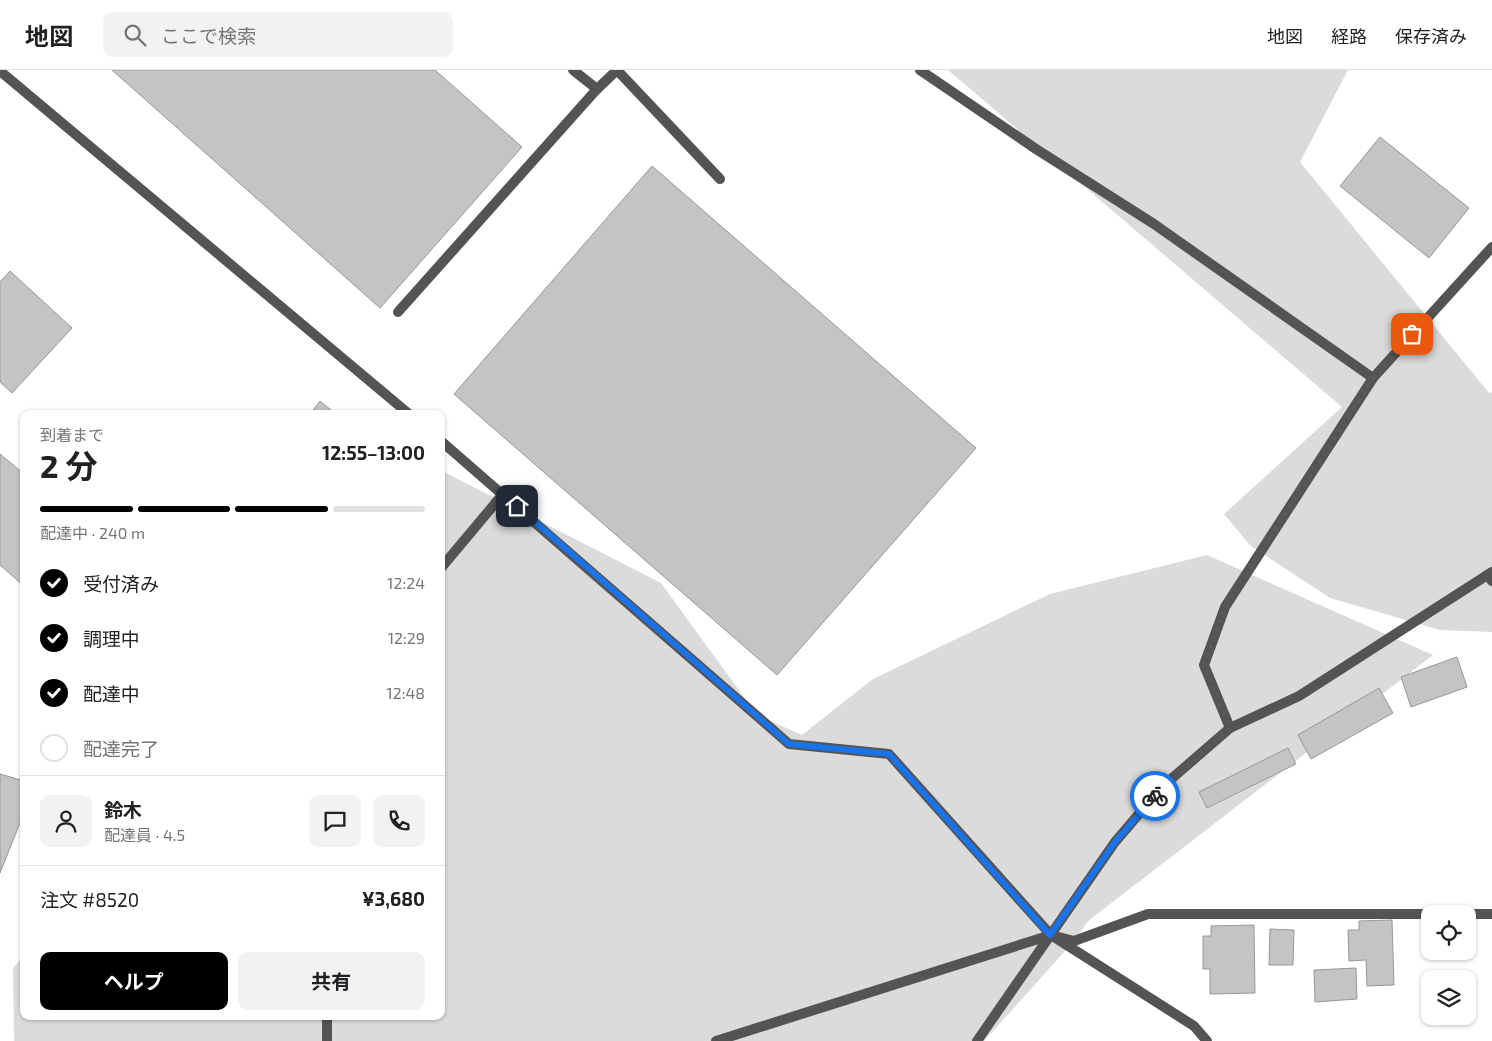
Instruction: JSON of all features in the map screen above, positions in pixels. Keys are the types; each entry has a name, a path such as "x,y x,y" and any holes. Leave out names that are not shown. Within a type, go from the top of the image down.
{"street":[{"path":"573,70 597,89"},
{"path":"398,312 597,89 617,70 720,179"},
{"path":"920,70 1036,149 1154,224 1373,378"},
{"path":"0,71 404,410"},
{"path":"1230,728 1204,665 1225,607 1373,378 1492,247"},
{"path":"445,444 789,744 889,754 1050,935 1194,1026 1208,1041"},
{"path":"445,563 503,494"},
{"path":"977,1041 1115,842 1162,787 1230,728 1298,696 1490,576"},
{"path":"716,1041 1050,935 1074,941 1148,914 1421,914"},
{"path":"1476,914 1492,914"},
{"path":"327,1020 327,1041"}],"shaded area":[{"path":"948,70 1348,70 1300,162 1489,393 1492,392 1492,632 1440,630 1330,598 1251,546 1224,514 1342,407"},
{"path":"445,473 661,583 757,715 802,735 873,679 1050,594 1207,555 1433,655 1088,921 1074,941 984,1041 14,1041 13,968 20,960 20,1020 445,1020"}],"building":[{"path":"112,70 435,70 522,147 380,308"},
{"path":"1380,137 1469,208 1429,258 1340,186"},
{"path":"652,166 976,448 777,675 454,394"},
{"path":"10,271 72,328 12,393 0,382 0,282"},
{"path":"320,401 331,410 313,410"},
{"path":"0,454 20,471 20,582 0,565"},
{"path":"1457,657 1467,687 1411,707 1401,677"},
{"path":"1379,688 1393,713 1311,759 1298,735"},
{"path":"1288,748 1296,764 1207,808 1199,792"},
{"path":"0,774 20,780 20,823 0,873"},
{"path":"1392,920 1394,985 1367,986 1366,960 1349,961 1348,930 1359,930 1359,921"},
{"path":"1254,925 1255,993 1210,994 1210,969 1203,969 1203,936 1211,936 1211,926"},
{"path":"1270,929 1294,930 1293,965 1269,965"},
{"path":"1356,968 1357,999 1315,1002 1314,970"}],"way so far":[{"path":"1155,796 1162,787 1230,728 1204,665 1225,607 1373,378 1412,334"}],"route":[{"path":"517,506 789,744 889,754 1050,935 1115,842 1155,796"}]}
